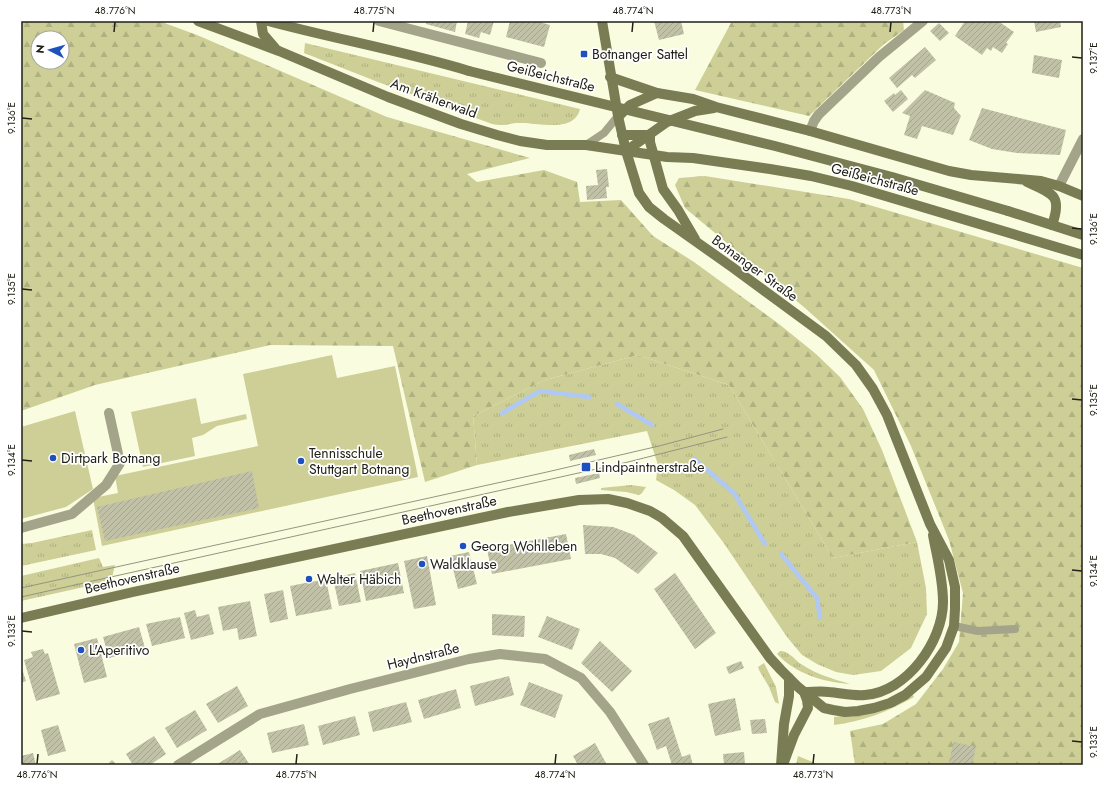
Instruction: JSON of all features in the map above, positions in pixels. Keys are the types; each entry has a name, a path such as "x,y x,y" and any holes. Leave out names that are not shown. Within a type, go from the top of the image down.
{"main road":[{"name":"Am Kräherwald","path":"198,21 279,51 388,97 461,124 520,141 548,145 586,145"},
{"path":"261,21 263,34 279,51"},
{"name":"Geißeichstraße","path":"268,21 299,30 371,45 469,71 783,148 1008,211 1083,235"},
{"name":"Botnanger Straße","path":"602,21 610,76 622,135 640,193 649,207 664,219 826,336 856,365 873,389 887,415 901,447 930,524 948,560 955,587 954,626 946,648 926,677 905,695 890,703 858,711 832,710 822,706 804,692"},
{"name":"Geißeichstraße","path":"610,76 657,93 693,99 716,107 810,131 949,171 971,175 1041,181 1059,186 1083,196"},
{"path":"618,116 630,105 657,93"},
{"name":"Geißeichstraße","path":"626,151 650,135 655,129 667,122 695,111 716,107"},
{"path":"622,135 650,135 664,189 697,243"},
{"name":"Geißeichstraße","path":"586,145 667,157 693,158 811,176 860,188 1083,255"},
{"path":"1020,179 1045,190 1054,196 1057,203 1057,210 1052,225"},
{"name":"Beethovenstraße","path":"21,618 133,592 508,512 579,500 608,499 627,503 650,512 662,518 683,536 770,658 798,688 804,692"},
{"name":"Botnanger Straße","path":"804,692 827,692 848,695 878,693 892,686 908,675 919,664 937,635 943,610 942,588 930,524"},
{"path":"782,765 784,724 790,696 789,678"},
{"path":"804,692 808,708"},
{"path":"782,765 794,735 808,708 813,705 822,706"}],"street":[{"path":"379,21 541,63"},
{"path":"810,131 819,114 880,57 923,21"},
{"path":"1059,186 1083,139"},
{"path":"21,528 72,514 106,485 120,463 109,413"},
{"name":"Haydnstraße","path":"178,765 260,714 424,670 469,659 500,654 545,660 582,678 610,712 644,765"}],"lane":[{"path":"586,145 604,133 618,116"},
{"path":"954,626 978,631 1015,628"}],"green space":[{"path":"21,21 159,21 197,35 387,117 530,158 467,174 477,182 544,170 577,182 580,202 621,200 653,236 694,262 779,324 816,354 840,377 863,409 882,450 917,542 833,558 729,385 638,355 545,380 473,416 477,465 425,482 393,346 270,345 95,385 21,411"},
{"path":"732,21 903,21 904,30 884,44 809,116 695,90"},
{"path":"305,43 580,109 576,117 570,122 563,124 492,124 304,53"},
{"path":"705,176 849,199 1083,268 1083,765 855,765 850,731 883,724 916,704 943,669 959,642 963,593 949,540 911,446 874,370 805,308 685,208 675,185 679,178"},
{"name":"Tennisschule Stuttgart Botnang","path":"332,355 337,378 395,366 418,477 102,546 93,498 118,493 115,476 258,446 243,374"},
{"path":"638,355 729,385 833,558 917,542 926,588 927,614 911,648 881,671 853,675 836,672 817,664 802,655 787,637 723,542 695,505 674,490 656,480 658,465 647,431 477,465 473,416 545,380"},
{"path":"196,398 201,424 246,414 247,419 217,426 203,435 192,438 195,456 143,467 131,412"},
{"name":"Dirtpark Botnang","path":"75,411 93,489 66,507 21,519 21,427"},
{"path":"631,485 646,487 639,495 626,492 601,490 601,488"},
{"path":"92,530 96,550 21,566 21,544"},
{"path":"99,558 103,567 115,565 111,581 21,601 21,576"},
{"path":"780,651 786,652 813,671 850,684 820,679 801,672 784,661 777,654"},
{"path":"764,663 776,687 779,704 775,702 769,687 759,670 758,667"},
{"path":"912,694 914,697 895,707 865,719 834,725 834,717 843,716"},
{"path":"798,756 820,765 796,765"}],"building":[{"path":"427,21 457,21 455,32 426,24"},
{"path":"468,21 494,21 490,35 481,32 479,38 465,34"},
{"path":"510,21 536,21 550,25 544,47 506,37"},
{"path":"654,21 681,21 684,34 659,40"},
{"path":"965,21 998,21 1014,32 1006,43 1008,44 1002,53 993,47 991,51 987,48 982,55 955,36"},
{"path":"1034,21 1060,21 1061,27 1036,32"},
{"path":"939,23 949,33 940,41 930,31"},
{"path":"925,47 936,60 915,78 912,75 897,88 889,78"},
{"path":"1034,55 1062,60 1059,78 1032,73"},
{"path":"901,90 908,99 893,112 884,101 894,93 895,95"},
{"path":"925,90 955,103 954,108 961,116 953,135 922,126 917,139 904,135 910,116 902,113"},
{"path":"982,108 1066,130 1060,155 1017,153 992,149 969,140"},
{"path":"607,169 609,187 606,187 607,198 587,200 586,186 598,185 596,170"},
{"path":"594,449 596,455 570,461 569,455"},
{"path":"252,471 259,508 105,541 97,507"},
{"path":"599,473 600,478 576,484 575,478"},
{"path":"583,525 613,527 624,531 634,535 658,553 638,574 615,558 601,554 585,554"},
{"path":"566,534 571,559 492,574 487,549"},
{"path":"469,552 477,584 458,589 450,556"},
{"path":"427,556 436,605 414,609 404,561"},
{"path":"398,563 404,593 366,601 360,571"},
{"path":"355,573 361,602 339,606 333,578"},
{"path":"675,573 716,633 695,649 654,589"},
{"path":"326,579 332,609 296,616 290,586"},
{"path":"283,590 288,619 270,623 264,594"},
{"path":"250,601 257,636 239,640 237,628 223,631 218,607"},
{"path":"195,610 197,617 209,614 214,634 191,640 184,613"},
{"path":"492,614 525,616 524,637 492,635"},
{"path":"547,616 580,629 572,650 538,637"},
{"path":"180,617 185,638 152,646 146,624"},
{"path":"139,627 145,648 109,658 103,637"},
{"path":"97,638 107,677 84,683 74,644"},
{"path":"600,641 632,671 612,692 581,663"},
{"path":"43,649 45,654 48,653 60,694 36,701 24,660 33,657 31,652"},
{"path":"741,661 744,668 729,674 726,667"},
{"path":"21,666 26,681 21,683"},
{"path":"509,676 514,695 475,706 470,686"},
{"path":"529,682 563,695 555,718 520,705"},
{"path":"237,686 248,706 218,723 206,704"},
{"path":"456,689 461,708 424,719 418,700"},
{"path":"735,698 741,730 715,736 708,704"},
{"path":"406,702 412,722 373,732 368,712"},
{"path":"195,710 207,730 177,748 165,728"},
{"path":"355,716 360,735 323,745 318,726"},
{"path":"669,717 682,757 690,754 693,765 672,765 666,746 657,750 648,724"},
{"path":"765,719 767,733 752,734 750,720"},
{"path":"304,724 309,745 272,753 267,733"},
{"path":"58,725 66,751 48,756 41,730"},
{"path":"154,736 166,754 150,765 133,765 126,754"},
{"path":"954,742 976,747 972,765 948,765"},
{"path":"595,743 607,765 578,765 573,756"},
{"path":"240,750 250,765 216,765"},
{"path":"744,752 745,765 724,765 723,754"},
{"path":"33,753 36,765 21,765 21,756"},
{"path":"112,760 117,765 107,765"}],"waterway":[{"path":"502,413 540,391 589,397"},
{"path":"617,404 652,425"},
{"path":"694,459 734,493 765,544"},
{"path":"781,554 817,598 820,618"}],"tram line":[{"path":"21,588 547,472 659,446 723,429"},
{"path":"21,597 628,462 727,437"}],"place":[{"name":"Botnanger Sattel","path":"584,54"},
{"name":"Dirtpark Botnang","path":"53,458"},
{"name":"Tennisschule Stuttgart Botnang","path":"301,461"},
{"name":"Lindpaintnerstraße","path":"586,467"},
{"name":"Georg Wohlleben","path":"463,546"},
{"name":"Waldklause","path":"422,564"},
{"name":"Walter Häbich","path":"309,579"},
{"name":"L'Aperitivo","path":"81,650"}]}
